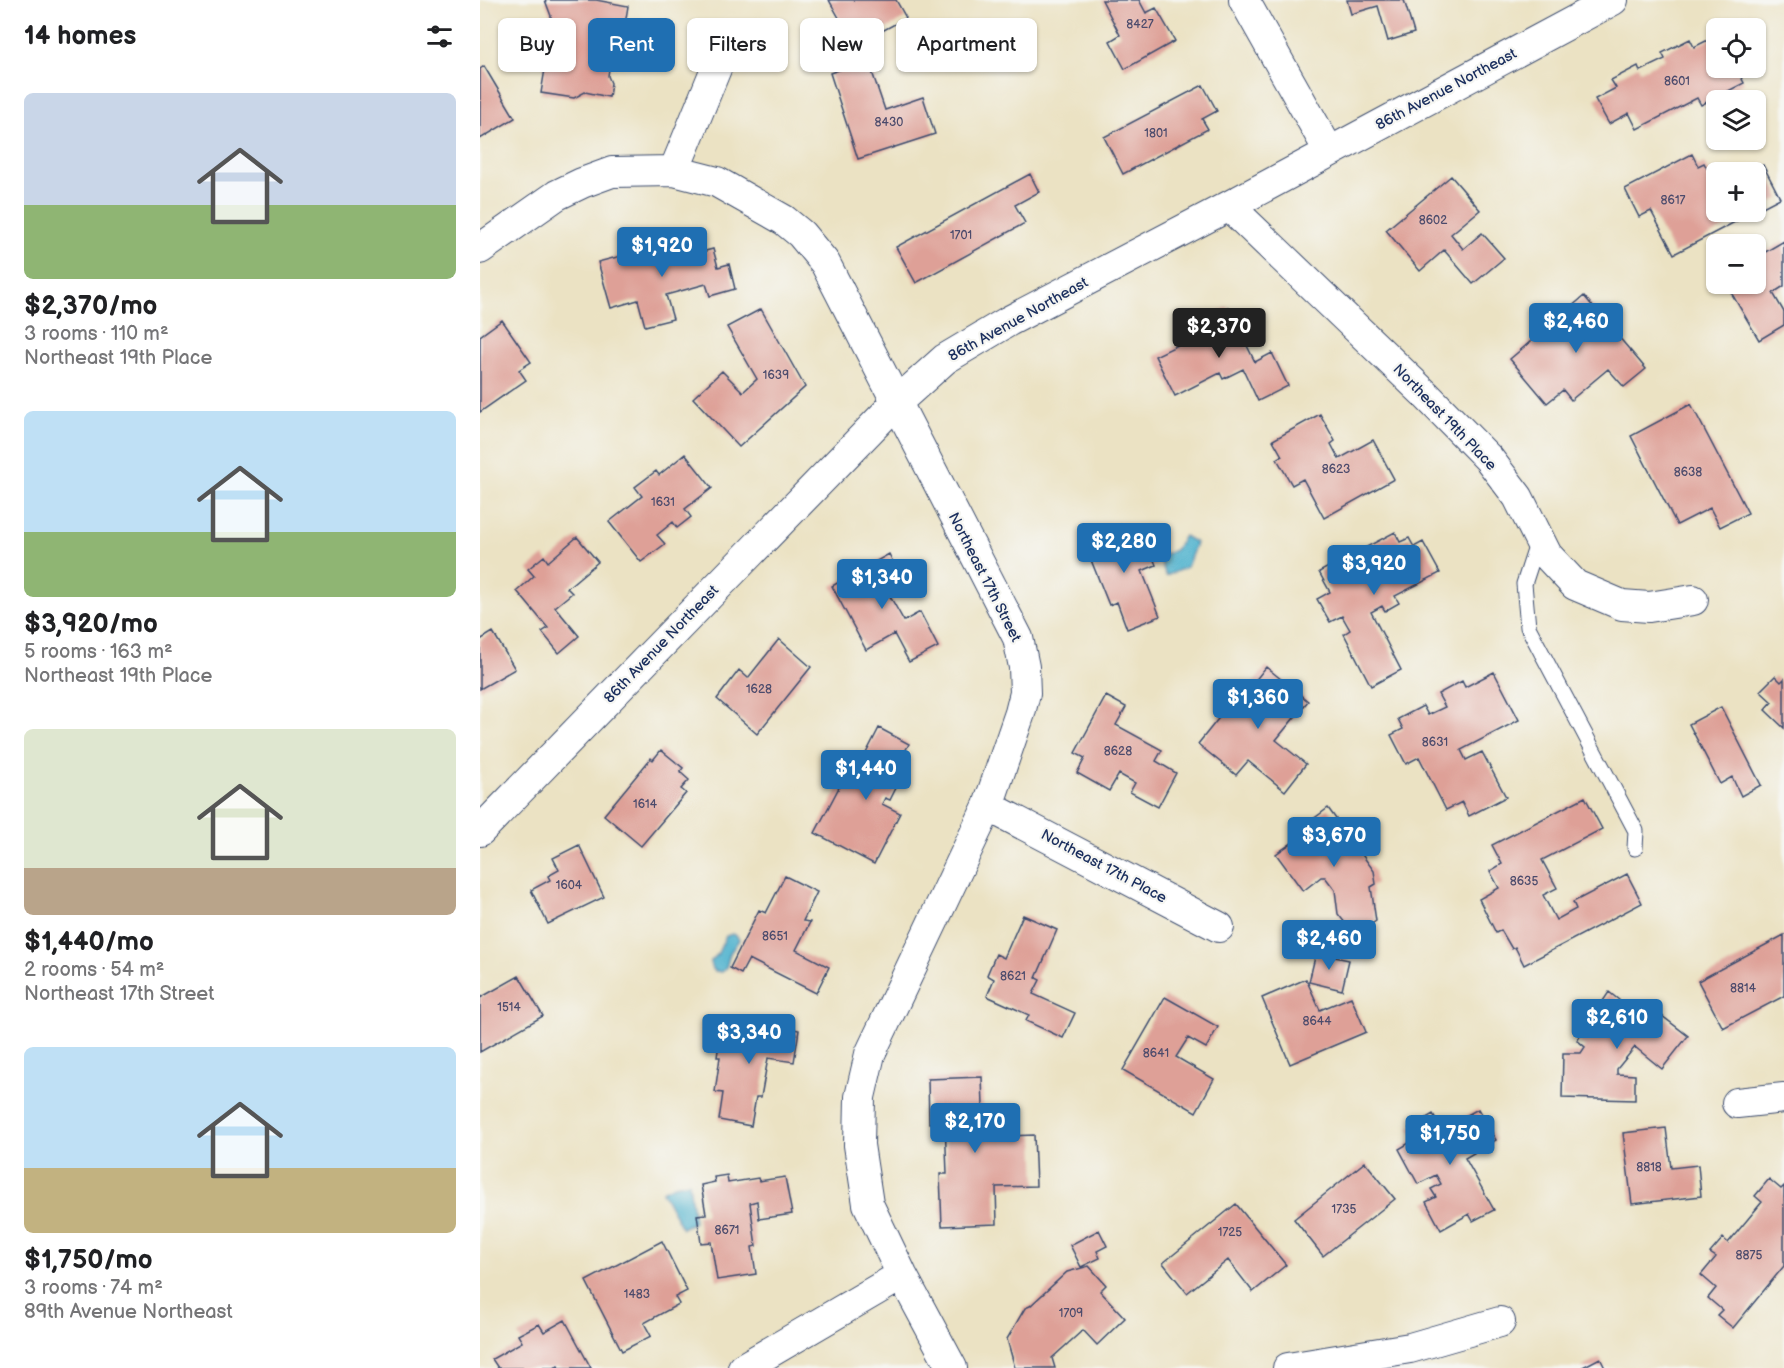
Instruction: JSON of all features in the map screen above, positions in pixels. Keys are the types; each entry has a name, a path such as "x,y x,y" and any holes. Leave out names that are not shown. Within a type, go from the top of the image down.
{"street":[{"path":"1244,0 1329,151"},
{"name":"86th Avenue Northeast","path":"480,831 896,403 945,359 1009,321 1613,0"},
{"path":"674,171 715,72"},
{"name":"Northeast 17th Street","path":"480,249 556,195 612,172 674,171 717,182 784,220 801,234 825,263 1018,638 1024,666 1025,693 988,806 870,1054 860,1097 859,1145 868,1204 902,1275 952,1368"},
{"name":"Northeast 19th Place","path":"1229,206 1425,394 1489,459 1518,497 1547,555 1575,585 1622,605 1649,607 1693,600"},
{"name":"Northeast 17th Place","path":"988,806 1220,927"},
{"path":"1737,1102 1784,1098"},
{"path":"743,1368 902,1275"},
{"path":"1288,1368 1410,1348 1500,1322"}],"lane":[{"path":"1539,538 1524,584 1528,627 1636,831 1635,848"}],"water":[{"path":"1184,536 1196,543 1187,567 1166,576 1159,557 1175,550"},
{"path":"732,934 739,940 730,953 726,968 722,972 715,971 711,967 711,961 717,955 726,936"},
{"path":"689,1182 694,1222 682,1228 662,1191 674,1185"}],"building":[{"path":"545,0 596,0 628,6 626,18 588,18 588,72 609,72 611,83 609,97 585,92 574,98 541,93 544,72 576,72 576,18 551,18"},
{"path":"829,0 896,0 906,18 896,18 896,23 884,30 884,18 839,18"},
{"path":"1102,0 1139,0 1146,13 1156,8 1175,41 1125,69 1110,41 1120,35"},
{"path":"1347,0 1404,0 1414,33 1388,41 1378,6 1351,14"},
{"path":"1690,39 1694,47 1706,41 1706,78 1741,78 1744,83 1730,90 1706,90 1706,102 1701,105 1697,98 1637,129 1629,113 1609,124 1595,99 1616,88 1611,80 1638,66 1640,71 1665,59 1662,53"},
{"path":"484,66 515,118 480,139 480,69"},
{"path":"872,72 885,110 923,97 935,134 858,159 830,73"},
{"path":"1203,85 1217,111 1202,119 1208,129 1123,174 1104,137"},
{"path":"1692,154 1698,166 1704,163 1706,167 1706,222 1735,222 1712,234 1706,234 1706,237 1674,254 1651,211 1639,217 1625,189"},
{"path":"1766,171 1780,198 1766,205"},
{"path":"1030,174 1039,192 1015,205 1025,223 916,283 896,247"},
{"path":"1451,176 1480,210 1451,234 1463,249 1482,233 1504,258 1473,284 1444,250 1420,271 1386,230"},
{"path":"682,240 687,256 713,249 718,267 729,264 735,289 710,296 706,284 666,295 673,319 645,326 638,300 611,308 598,262"},
{"path":"1784,241 1784,286 1773,293 1784,312 1784,325 1759,340 1732,294 1766,294 1766,252"},
{"path":"1584,296 1646,369 1624,387 1608,369 1571,400 1563,390 1547,403 1510,359"},
{"path":"1228,307 1255,362 1272,353 1288,386 1258,401 1243,369 1223,379 1220,373 1175,396 1155,356 1199,335 1193,324"},
{"path":"761,309 805,387 739,447 693,398 722,371 743,392 757,379 727,327"},
{"path":"502,320 531,362 519,370 526,380 480,412 480,336"},
{"path":"1691,404 1748,513 1720,527 1710,508 1677,525 1631,436"},
{"path":"1320,414 1335,441 1331,444 1339,459 1373,440 1394,479 1324,518 1303,479 1292,485 1277,459 1282,456 1273,440"},
{"path":"685,454 712,488 685,509 691,517 677,528 673,522 657,535 665,544 641,562 609,522 642,496 635,487 656,471 659,475"},
{"path":"1122,524 1132,549 1147,543 1156,565 1142,571 1160,616 1127,629 1117,602 1109,605 1083,540"},
{"path":"1395,532 1400,542 1409,538 1414,547 1423,542 1440,573 1395,596 1399,603 1385,611 1382,606 1371,612 1401,670 1371,686 1344,634 1350,630 1342,616 1330,622 1317,599 1330,592 1319,572"},
{"path":"577,537 598,562 567,588 572,593 555,607 579,636 559,653 542,632 548,628 517,591 534,576 528,569 544,556 548,562"},
{"path":"889,554 902,580 887,591 904,621 920,612 938,647 909,662 894,634 866,650 832,586"},
{"path":"493,632 515,669 480,689 480,640"},
{"path":"779,639 811,667 757,734 717,699 739,670 748,678"},
{"path":"1266,667 1308,701 1276,740 1306,764 1285,791 1248,761 1236,775 1198,744 1238,694 1242,697"},
{"path":"1494,672 1519,720 1461,750 1466,760 1482,752 1506,797 1469,816 1462,802 1446,810 1419,757 1406,764 1391,735 1403,729 1398,719 1423,706 1428,715 1445,707 1438,694 1462,681 1465,687"},
{"path":"1775,676 1781,682 1784,679 1784,728 1765,710 1772,702 1760,691"},
{"path":"1106,696 1126,707 1116,725 1162,750 1156,761 1176,773 1158,807 1130,792 1135,783 1119,774 1109,791 1077,773 1085,758 1075,753"},
{"path":"1721,707 1761,785 1741,796 1732,777 1720,784 1689,724"},
{"path":"879,728 909,744 889,780 898,784 890,800 885,798 882,804 900,813 874,864 815,833 854,759 861,763"},
{"path":"661,750 683,768 680,772 689,780 681,789 686,793 641,846 604,815 651,758 653,760"},
{"path":"1585,797 1602,829 1542,860 1557,888 1543,895 1556,920 1576,909 1573,902 1627,874 1642,903 1524,965 1515,947 1512,949 1501,930 1496,933 1479,899 1499,888 1490,871 1502,864 1492,845"},
{"path":"1328,808 1374,871 1376,884 1371,887 1376,921 1370,925 1349,928 1338,914 1335,890 1325,877 1321,877 1303,891 1276,854 1299,838 1312,836 1304,826"},
{"path":"579,845 604,897 548,924 531,890 550,880 548,876 559,870 553,858"},
{"path":"785,876 817,892 803,921 810,922 796,950 829,967 816,993 749,959 741,974 730,968 759,910 766,913"},
{"path":"1023,915 1057,930 1036,978 1040,980 1033,994 1075,1013 1063,1038 1026,1021 1029,1015 987,996 994,979 987,975 996,954 1004,958"},
{"path":"1784,935 1784,996 1723,1028 1698,981"},
{"path":"1316,953 1349,960 1342,990 1309,982"},
{"path":"519,976 543,1016 480,1052 480,998"},
{"path":"1306,979 1320,1010 1351,997 1366,1032 1290,1064 1262,998"},
{"path":"1609,992 1635,1013 1644,1002 1688,1036 1662,1069 1635,1047 1617,1069 1617,1074 1635,1075 1635,1100 1562,1098 1563,1053 1581,1053 1585,1047 1577,1040"},
{"path":"1165,997 1218,1027 1206,1048 1188,1038 1176,1057 1214,1079 1196,1112 1123,1070"},
{"path":"749,1021 799,1030 794,1062 768,1058 761,1097 756,1097 751,1126 719,1120 723,1093 715,1092 722,1024 748,1028"},
{"path":"982,1077 984,1137 1034,1135 1036,1186 996,1187 997,1224 942,1226 940,1174 947,1174 945,1122 929,1123 928,1079"},
{"path":"1478,1109 1496,1140 1465,1158 1494,1210 1473,1221 1469,1214 1441,1230 1426,1202 1436,1197 1431,1189 1441,1184 1436,1175 1418,1184 1399,1149 1416,1139 1409,1128 1433,1114 1442,1129"},
{"path":"1666,1128 1671,1168 1698,1165 1701,1196 1632,1204 1623,1133"},
{"path":"1365,1162 1395,1199 1323,1256 1294,1219"},
{"path":"727,1175 728,1183 758,1178 759,1181 785,1177 792,1214 759,1219 757,1201 750,1203 756,1246 752,1247 756,1274 717,1280 711,1242 701,1243 697,1215 706,1214 701,1185 715,1182 714,1177"},
{"path":"1769,1179 1781,1189 1784,1186 1784,1266 1733,1328 1717,1315 1722,1310 1708,1298 1716,1288 1701,1275 1716,1257 1710,1253 1723,1238 1728,1243 1762,1202 1755,1196"},
{"path":"1236,1204 1286,1265 1253,1292 1228,1260 1187,1293 1163,1263"},
{"path":"1099,1230 1107,1246 1097,1251 1100,1258 1081,1267 1070,1245"},
{"path":"662,1241 687,1291 675,1297 679,1304 644,1323 651,1336 622,1351 586,1281"},
{"path":"1089,1266 1106,1285 1100,1291 1125,1318 1097,1345 1083,1330 1052,1358 1055,1368 1015,1368 1007,1339 1025,1308 1067,1272"},
{"path":"565,1320 591,1368 559,1368 558,1366 554,1368 498,1368 492,1359 522,1342 518,1335 539,1324 544,1332"},
{"path":"1600,1358 1605,1368 1581,1368"}]}
